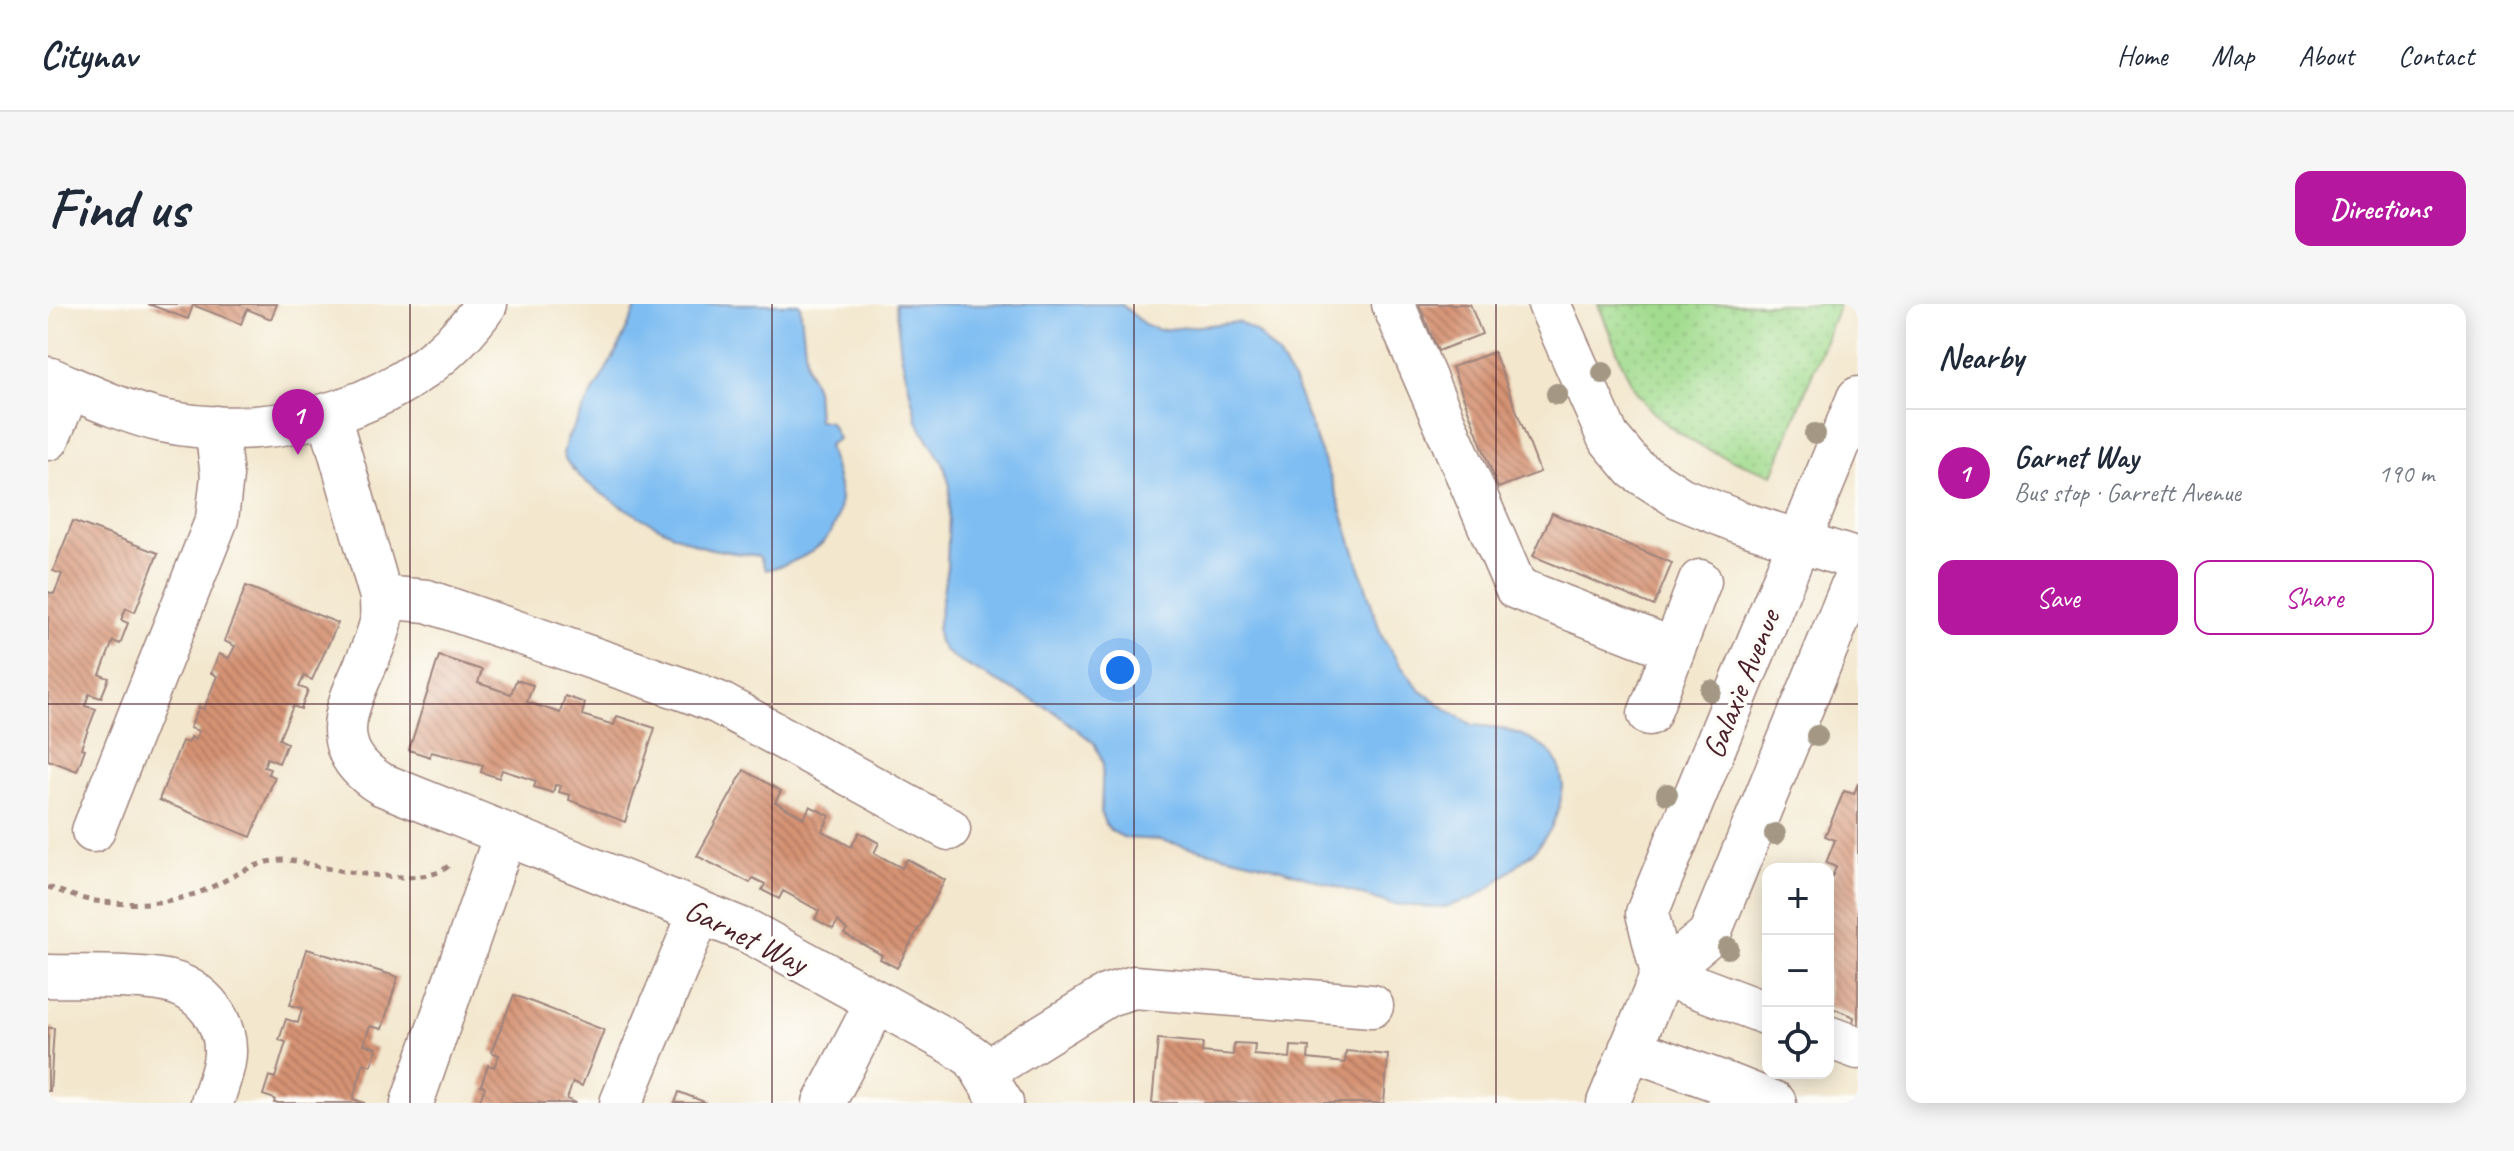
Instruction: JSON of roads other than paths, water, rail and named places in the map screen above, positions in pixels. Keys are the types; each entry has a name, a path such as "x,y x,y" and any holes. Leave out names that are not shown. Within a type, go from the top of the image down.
{"street":[{"path":"48,439 59,383 160,420 216,427 271,426 329,415 365,401 415,374 460,337 486,304"},
{"path":"1393,304 1516,588 1673,649"},
{"path":"1549,304 1608,437 1635,469 1680,498 1739,522 1858,560"},
{"name":"Galaxie Avenue","path":"1662,974 1647,913 1858,398"},
{"name":"Garnet Way","path":"329,415 381,597 381,622 349,703 344,725 347,745 367,775 381,784 505,835 749,932 952,1043 974,1058 993,1088"},
{"path":"93,831 217,519 222,476 216,427"},
{"name":"Galaxie Avenue","path":"1608,1103 1662,974 1709,935 1858,571"},
{"path":"1649,714 1700,581"},
{"path":"381,597 427,601 719,703 949,829"},
{"path":"412,1103 505,835"},
{"path":"621,1103 700,912"},
{"path":"1662,974 1762,1012"},
{"path":"48,976 167,981 195,993 217,1016 224,1040 225,1060 212,1103"},
{"path":"993,1088 1108,995 1134,987 1372,1006"},
{"path":"824,1103 876,1003"},
{"path":"1834,1039 1858,1048"},
{"path":"1630,1049 1731,1095 1775,1103"}],"water":[{"path":"638,304 800,304 807,367 816,389 818,420 830,422 838,439 828,445 837,476 840,505 831,533 822,544 797,560 766,570 759,556 705,547 644,519 601,493 570,466 563,453 567,439 617,350"},
{"path":"895,304 1121,304 1144,324 1159,330 1239,322 1255,331 1277,354 1293,380 1332,481 1382,637 1401,666 1420,690 1448,710 1473,725 1501,728 1522,735 1548,750 1559,765 1563,786 1559,809 1550,830 1535,850 1492,886 1471,899 1441,908 1391,904 1275,867 1159,840 1125,838 1111,831 1101,813 1103,762 1094,743 1055,712 960,662 939,642 937,631 947,567 950,486 943,463 917,421 901,353"}],"place":[{"name":"Garnet Way","path":"298,455"}]}
